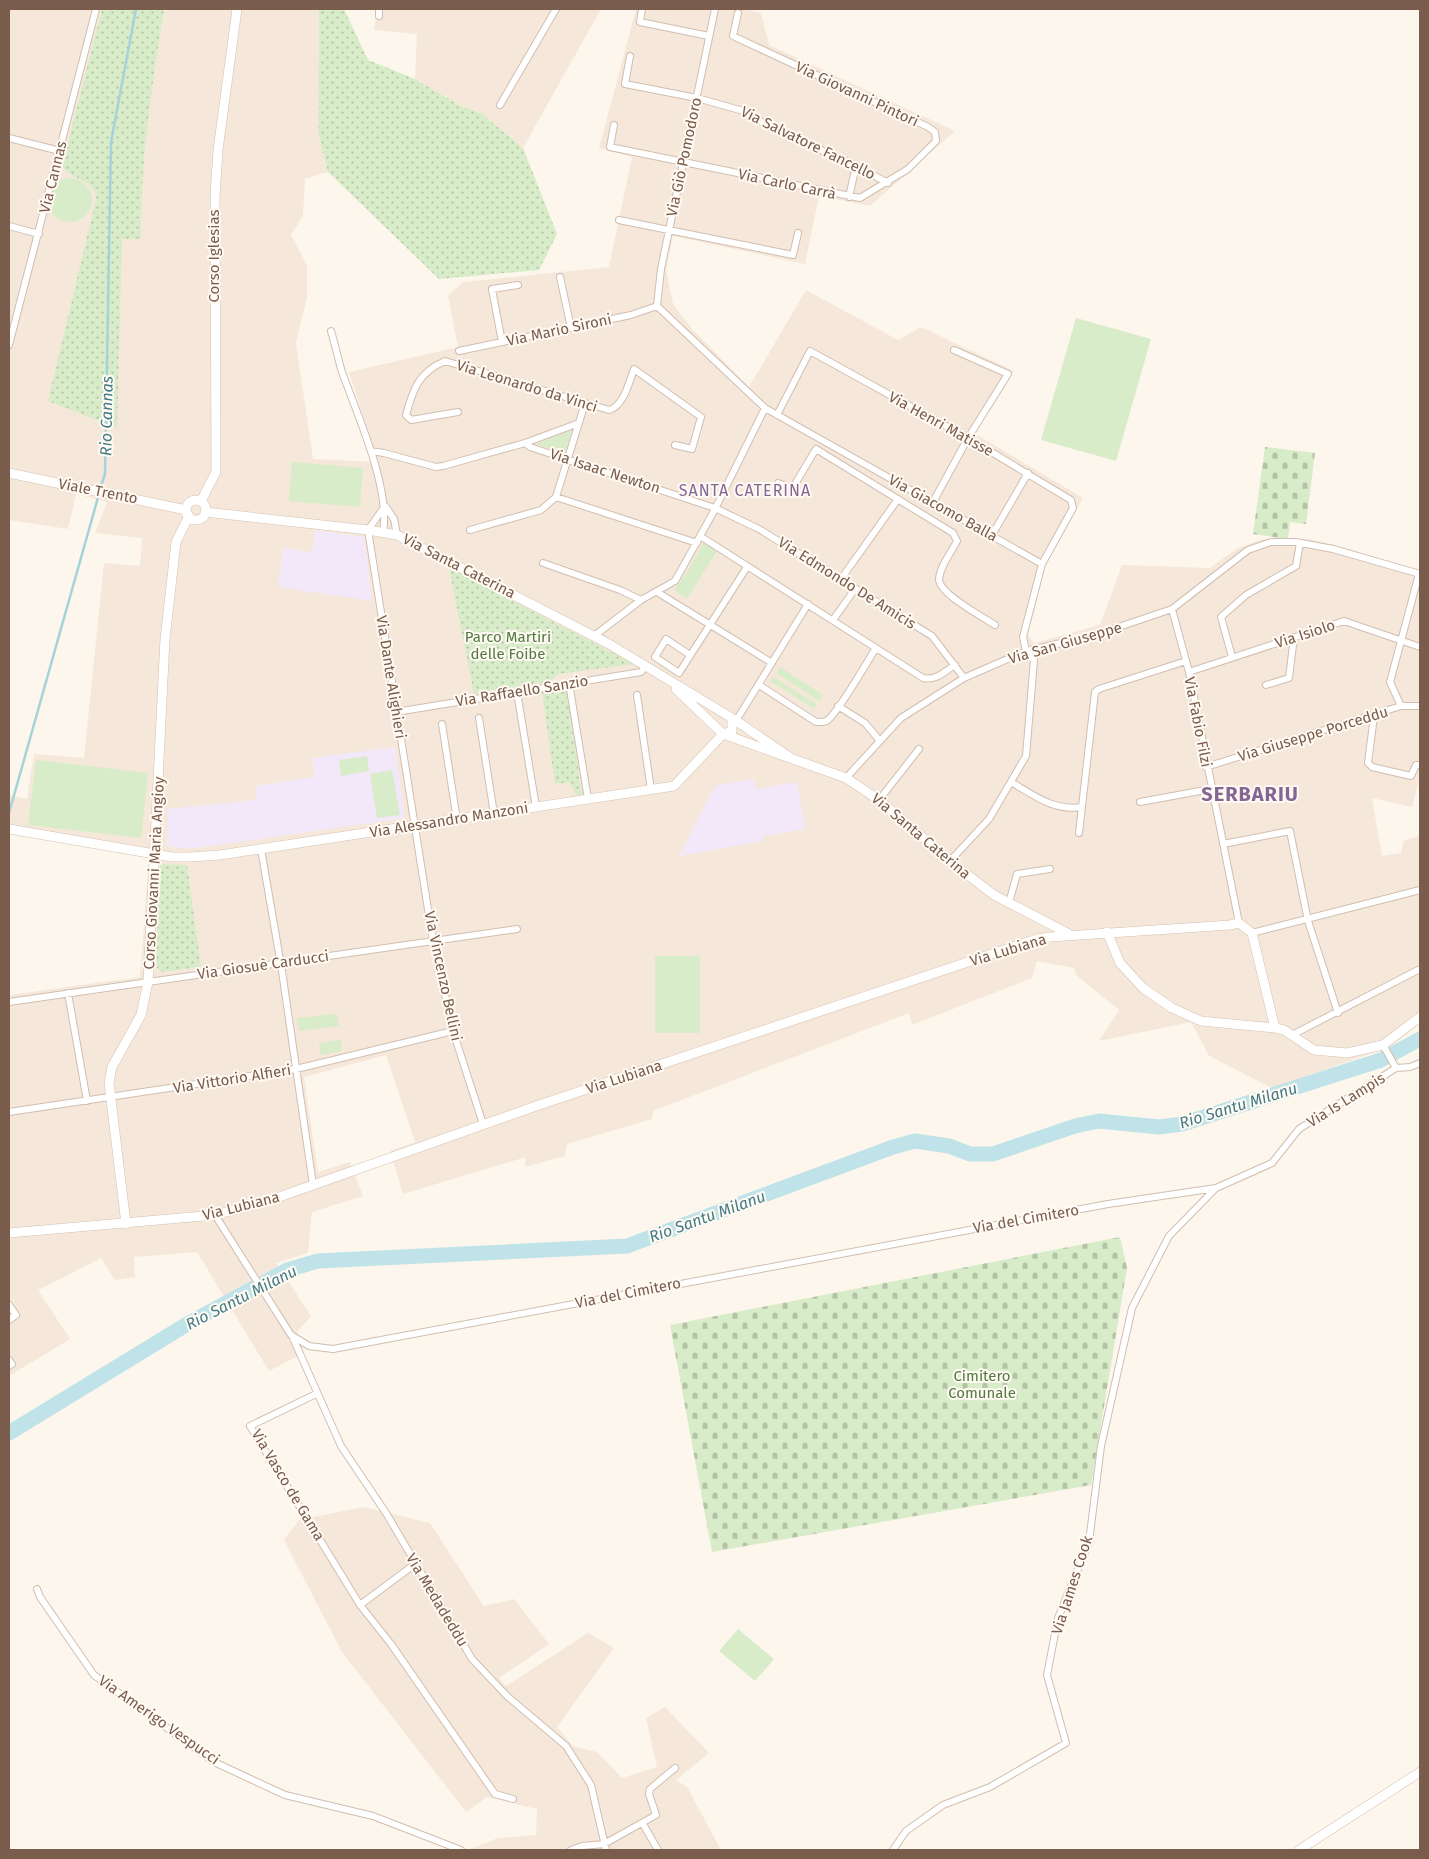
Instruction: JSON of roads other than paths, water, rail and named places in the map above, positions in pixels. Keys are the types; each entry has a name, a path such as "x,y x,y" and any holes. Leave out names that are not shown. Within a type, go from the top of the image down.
{"street":[{"name":"Via Cannas","path":"9,345 96,9"},
{"name":"Corso Iglesias","path":"200,501 216,472 215,196 218,150 237,9"},
{"path":"500,105 556,9"},
{"path":"642,9 640,22 709,36"},
{"name":"Via Giò Pomodoro","path":"657,306 661,269 715,9"},
{"name":"Via Giovanni Pintori","path":"738,13 733,36 928,127 935,132 936,141 908,170 888,183"},
{"name":"Via Salvatore Fancello","path":"630,56 625,84 697,98 747,112 766,125 856,166 888,183"},
{"name":"Via Carlo Carrà","path":"614,125 610,147 848,197 860,198 888,183"},
{"path":"9,138 60,151"},
{"path":"848,197 856,166"},
{"path":"619,220 793,255 798,233"},
{"path":"9,226 39,234"},
{"path":"560,277 571,328"},
{"path":"502,342 492,289 518,286"},
{"name":"Via Mario Sironi","path":"459,350 631,315 657,306"},
{"name":"Via Giacomo Balla","path":"657,306 765,408 1042,564"},
{"path":"331,331 341,369 371,451 385,506 383,532"},
{"path":"933,502 968,438 1008,374 954,350"},
{"name":"Via Henri Matisse","path":"777,415 810,351 968,438 1064,494 1071,500 1073,508 1042,564"},
{"name":"Via Leonardo da Vinci","path":"458,412 411,420 406,415 421,377 428,368 445,361 609,410 616,408 634,369 701,417 692,450 675,445"},
{"path":"470,530 541,510 556,497 585,403"},
{"path":"594,636 641,600 675,581 697,543 765,408"},
{"path":"371,451 436,467 525,443 579,423"},
{"name":"Via Isaac Newton","path":"525,443 530,447 715,508"},
{"path":"778,483 792,489 816,448 953,533 957,540 941,572 939,583 945,592 995,625"},
{"name":"Viale Trento","path":"9,473 113,494 188,513"},
{"path":"992,535 1028,473"},
{"path":"556,497 697,543"},
{"path":"841,579 898,499"},
{"path":"200,501 205,506 205,512 200,519 188,513 191,502 200,501"},
{"path":"368,530 385,506"},
{"path":"385,506 394,519 398,535"},
{"name":"Via Edmondo De Amicis","path":"715,508 786,544 932,636 964,678"},
{"name":"Via Santa Caterina","path":"205,512 398,535 594,636 645,667 736,717 791,758"},
{"name":"Corso Giovanni Maria Angioy","path":"126,1224 109,1083 112,1067 141,1015 148,982 165,639 172,562 176,542 188,513"},
{"name":"Via Dante Alighieri","path":"368,530 415,825"},
{"path":"700,536 923,678 938,677 955,665"},
{"name":"Via San Giuseppe","path":"846,778 901,718 964,678 1026,651 1092,636 1172,609 1248,550 1271,542 1300,543 1333,549 1420,574"},
{"path":"1232,657 1221,617 1246,595 1296,566 1300,543"},
{"path":"543,563 620,590 641,600"},
{"path":"950,861 989,819 1026,756 1034,660 1026,651 1023,637 1042,564"},
{"path":"690,654 666,639 655,657 679,672 747,566"},
{"path":"1401,706 1390,682 1420,574"},
{"path":"833,620 855,589"},
{"path":"657,592 772,663"},
{"path":"723,734 732,730 736,717 808,604"},
{"name":"Via Fabio Filzi","path":"1172,609 1186,661 1239,922"},
{"name":"Via Isiolo","path":"1188,672 1344,621 1420,647"},
{"path":"1266,685 1289,678 1294,637"},
{"path":"758,685 816,722 827,721 876,648"},
{"path":"1079,833 1095,692 1099,689 1186,661"},
{"name":"Via Raffaello Sanzio","path":"396,712 641,672 645,667"},
{"name":"Via Santa Caterina","path":"663,676 723,734 791,758 818,771 846,778 879,800 950,861 994,895 1069,934"},
{"path":"570,683 588,799"},
{"path":"517,692 536,807"},
{"path":"637,695 651,790"},
{"path":"838,706 865,723 880,741"},
{"name":"Via Giuseppe Porceddu","path":"1206,767 1401,706 1420,706"},
{"path":"1374,716 1368,763 1372,767 1411,776 1416,765 1420,765"},
{"path":"479,718 494,814"},
{"path":"442,724 457,820"},
{"name":"Via Alessandro Manzoni","path":"9,829 172,857 190,858 261,849 674,786 723,734"},
{"path":"879,800 919,749"},
{"path":"1011,782 1048,805 1070,809 1082,807"},
{"path":"1140,802 1211,789"},
{"name":"Via Vincenzo Bellini","path":"415,825 433,941 453,1031 483,1124"},
{"path":"1223,844 1290,831 1308,920 1338,1013"},
{"path":"261,849 281,963 313,1185"},
{"path":"1009,903 1017,874 1050,869"},
{"path":"1252,934 1420,890"},
{"path":"1047,922 1050,936"},
{"path":"1239,922 1252,934 1275,1028"},
{"name":"Via Lubiana","path":"9,1233 215,1215 265,1202 483,1124 1037,939 1069,934 1230,925 1239,922"},
{"name":"Via Giosuè Carducci","path":"9,1002 517,929"},
{"path":"1107,932 1120,963 1143,988 1172,1008 1200,1021 1275,1028 1292,1035 1314,1050 1324,1053 1347,1053 1385,1047 1420,1017"},
{"path":"1292,1035 1338,1013 1420,969"},
{"path":"68,993 87,1101"},
{"name":"Via Vittorio Alfieri","path":"9,1112 296,1069 453,1031"},
{"path":"1385,1047 1395,1066 1420,1063"},
{"name":"Via Is Lampis","path":"1108,1204 1216,1188 1272,1163 1300,1129 1395,1066"},
{"name":"Via James Cook","path":"893,1850 906,1831 943,1805 990,1786 1066,1743 1046,1674 1058,1618 1089,1542 1101,1446 1132,1308 1169,1236 1216,1188"},
{"name":"Via del Cimitero","path":"291,1335 309,1346 333,1349 1108,1204"},
{"path":"215,1215 291,1335"},
{"path":"9,1305 16,1315 9,1320"},
{"name":"Via Medadeddu","path":"291,1335 341,1446 386,1512 472,1659 506,1696 566,1746 591,1785 605,1847"},
{"name":"Via Vasco de Gama","path":"316,1394 250,1426 360,1605 391,1644 495,1794 513,1799"},
{"path":"360,1605 415,1564"},
{"name":"Via Amerigo Vespucci","path":"36,1589 40,1598 94,1675 214,1762 285,1795 373,1816 461,1850"},
{"path":"571,1850 582,1846 605,1847 656,1815 650,1789 675,1768"},
{"path":"1299,1850 1420,1772"},
{"path":"643,1824 658,1850"}],"waterway":[{"name":"Rio Cannas","path":"100,489 105,474 111,142 136,9"},
{"name":"Rio Cannas","path":"9,813 99,494"},
{"name":"Rio Santu Milanu","path":"9,1433 189,1323 287,1270 318,1261 627,1246 893,1147 915,1141 949,1146 970,1154 993,1154 1075,1126 1099,1121 1159,1127 1182,1124 1381,1060 1420,1039"}],"district":[{"name":"SANTA CATERINA","path":"745,490"},
{"name":"SERBARIU","path":"1250,794"}],"park label":[{"name":"Parco Martiri delle Foibe","path":"508,646"},
{"name":"Cimitero Comunale","path":"982,1384"}]}
